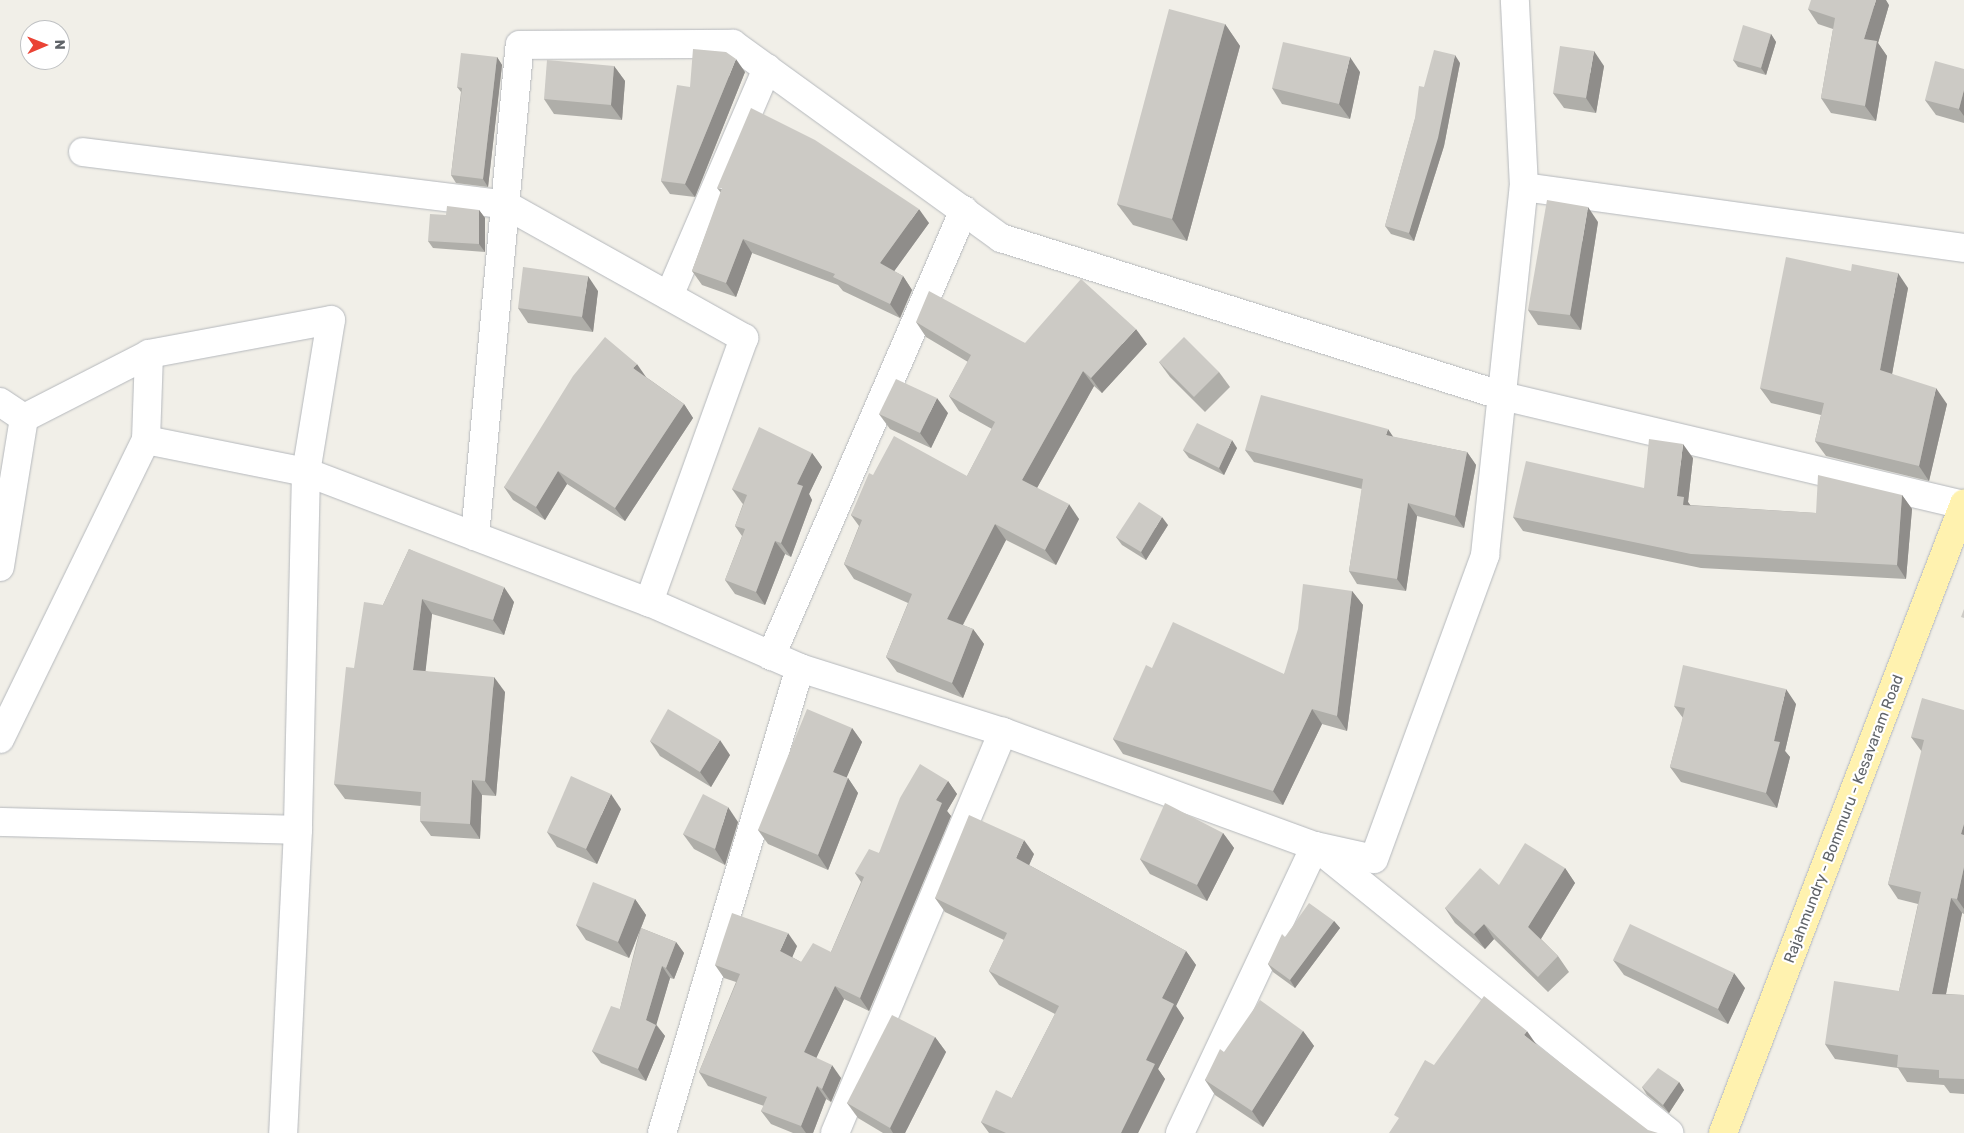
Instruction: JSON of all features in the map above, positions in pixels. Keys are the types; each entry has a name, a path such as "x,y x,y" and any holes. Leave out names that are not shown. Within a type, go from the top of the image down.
{"main road":[{"name":"Rajahmundry - Bommuru - Kesavaram Road","path":"1723,1133 1964,505"}],"street":[{"path":"146,440 306,472 649,602 800,668 1003,732 1315,846 1374,859 1485,555 1524,187 1515,0"},
{"path":"475,536 520,45 733,44 1001,238 1503,396 1964,505"},
{"path":"669,296 767,68"},
{"path":"83,152 506,205 744,338 649,602"},
{"path":"1524,187 1964,248"},
{"path":"771,656 964,210"},
{"path":"24,418 149,354 330,320 306,472 298,830 283,1133"},
{"path":"0,739 146,440 149,354"},
{"path":"0,402 24,418"},
{"path":"0,568 24,418"},
{"path":"662,1133 800,668"},
{"path":"835,1133 1003,732"},
{"path":"0,822 298,830"},
{"path":"1180,1133 1315,846"},
{"path":"1315,846 1669,1133"}],"building":[{"path":"1811,0 1876,0 1864,39 1877,41 1865,106 1821,98 1835,18 1808,9"},
{"path":"1169,9 1225,24 1172,219 1117,204"},
{"path":"1743,25 1771,34 1761,68 1733,60"},
{"path":"1283,42 1350,57 1339,104 1272,88"},
{"path":"1560,46 1594,51 1586,98 1553,93"},
{"path":"693,49 726,52 736,59 685,184 661,181 677,85 690,87"},
{"path":"1434,50 1455,55 1438,138 1409,233 1385,226 1415,118 1419,86 1424,87"},
{"path":"461,53 497,57 483,179 451,175 462,88 457,87"},
{"path":"547,60 614,66 611,105 544,99"},
{"path":"1935,61 1964,69 1964,90 1959,109 1925,100"},
{"path":"751,108 815,140 919,209 880,263 903,276 890,304 833,277 835,274 743,239 726,283 692,271 722,188 717,188"},
{"path":"1547,200 1588,207 1570,315 1528,310"},
{"path":"447,206 479,210 479,244 428,241 430,214 446,215"},
{"path":"1786,257 1851,271 1852,264 1898,273 1880,370 1936,388 1919,466 1815,441 1824,403 1760,388"},
{"path":"523,267 588,276 582,317 518,308"},
{"path":"1081,279 1136,329 1091,378 1083,371 1022,480 1069,504 1045,550 995,524 947,619 973,629 952,683 886,657 912,594 844,564 862,520 851,515 869,473 873,475 894,436 967,476 995,422 949,396 971,355 916,322 929,291 1025,343"},
{"path":"605,337 637,364 633,368 684,404 615,508 558,471 536,507 504,487 573,376"},
{"path":"1184,337 1219,372 1194,397 1159,362"},
{"path":"896,379 937,398 920,433 879,414"},
{"path":"1261,395 1388,429 1386,435 1467,452 1455,516 1408,503 1397,579 1349,571 1363,479 1245,450"},
{"path":"1197,423 1232,440 1219,468 1183,450"},
{"path":"759,427 812,453 797,484 803,486 781,543 775,541 756,592 725,580 745,529 735,526 747,495 732,489"},
{"path":"1649,439 1683,444 1677,496 1684,497 1683,505 1816,513 1818,475 1902,495 1897,565 1691,554 1513,517 1526,461 1644,488"},
{"path":"1139,502 1162,517 1141,552 1116,537"},
{"path":"409,549 504,587 493,620 422,599 413,670 494,677 485,781 472,780 470,824 420,821 421,792 334,784 346,667 354,668 364,602 383,605"},
{"path":"1303,584 1352,591 1337,716 1312,709 1273,791 1113,739 1146,665 1152,668 1173,622 1284,674 1298,629"},
{"path":"1683,665 1786,689 1774,741 1780,742 1766,793 1670,767 1685,708 1674,706"},
{"path":"1922,698 1964,710 1964,824 1961,834 1964,835 1964,867 1957,899 1951,898 1932,994 1964,995 1964,1079 1939,1078 1939,1070 1897,1067 1898,1055 1825,1044 1834,981 1899,991 1921,892 1888,884 1924,740 1911,737"},
{"path":"668,709 720,740 700,772 650,741"},
{"path":"807,709 852,728 833,772 848,778 818,855 758,830"},
{"path":"920,764 948,781 936,800 942,803 860,998 835,986 804,1052 832,1065 822,1089 817,1086 801,1126 761,1111 767,1097 699,1072 740,974 715,965 732,913 788,933 780,951 801,962 813,943 831,952 864,877 855,873 869,849 879,853 900,798"},
{"path":"571,776 611,794 586,849 547,832"},
{"path":"703,794 728,807 715,849 683,834"},
{"path":"1165,803 1223,833 1197,885 1140,859"},
{"path":"969,815 1024,840 1016,858 1186,951 1162,998 1174,1004 1146,1060 1155,1064 1121,1133 1006,1133 981,1122 996,1090 1012,1098 1059,1006 989,971 1007,933 935,898"},
{"path":"1525,843 1565,868 1528,927 1558,956 1538,977 1484,924 1474,934 1445,908 1480,868 1499,885"},
{"path":"593,882 635,899 618,942 576,925"},
{"path":"1309,903 1334,921 1290,980 1268,964 1282,934 1285,937"},
{"path":"1630,924 1734,973 1718,1009 1613,960"},
{"path":"641,928 676,942 666,968 662,966 646,1020 656,1025 638,1069 592,1051 611,1006 620,1009"},
{"path":"1484,996 1527,1031 1524,1035 1648,1130 1658,1133 1389,1133 1399,1118 1394,1115 1425,1060 1434,1065"},
{"path":"1260,1000 1303,1031 1252,1111 1205,1080 1220,1049 1224,1052"},
{"path":"892,1015 935,1037 890,1128 847,1103"},
{"path":"1658,1068 1679,1082 1663,1105 1642,1087"}]}
